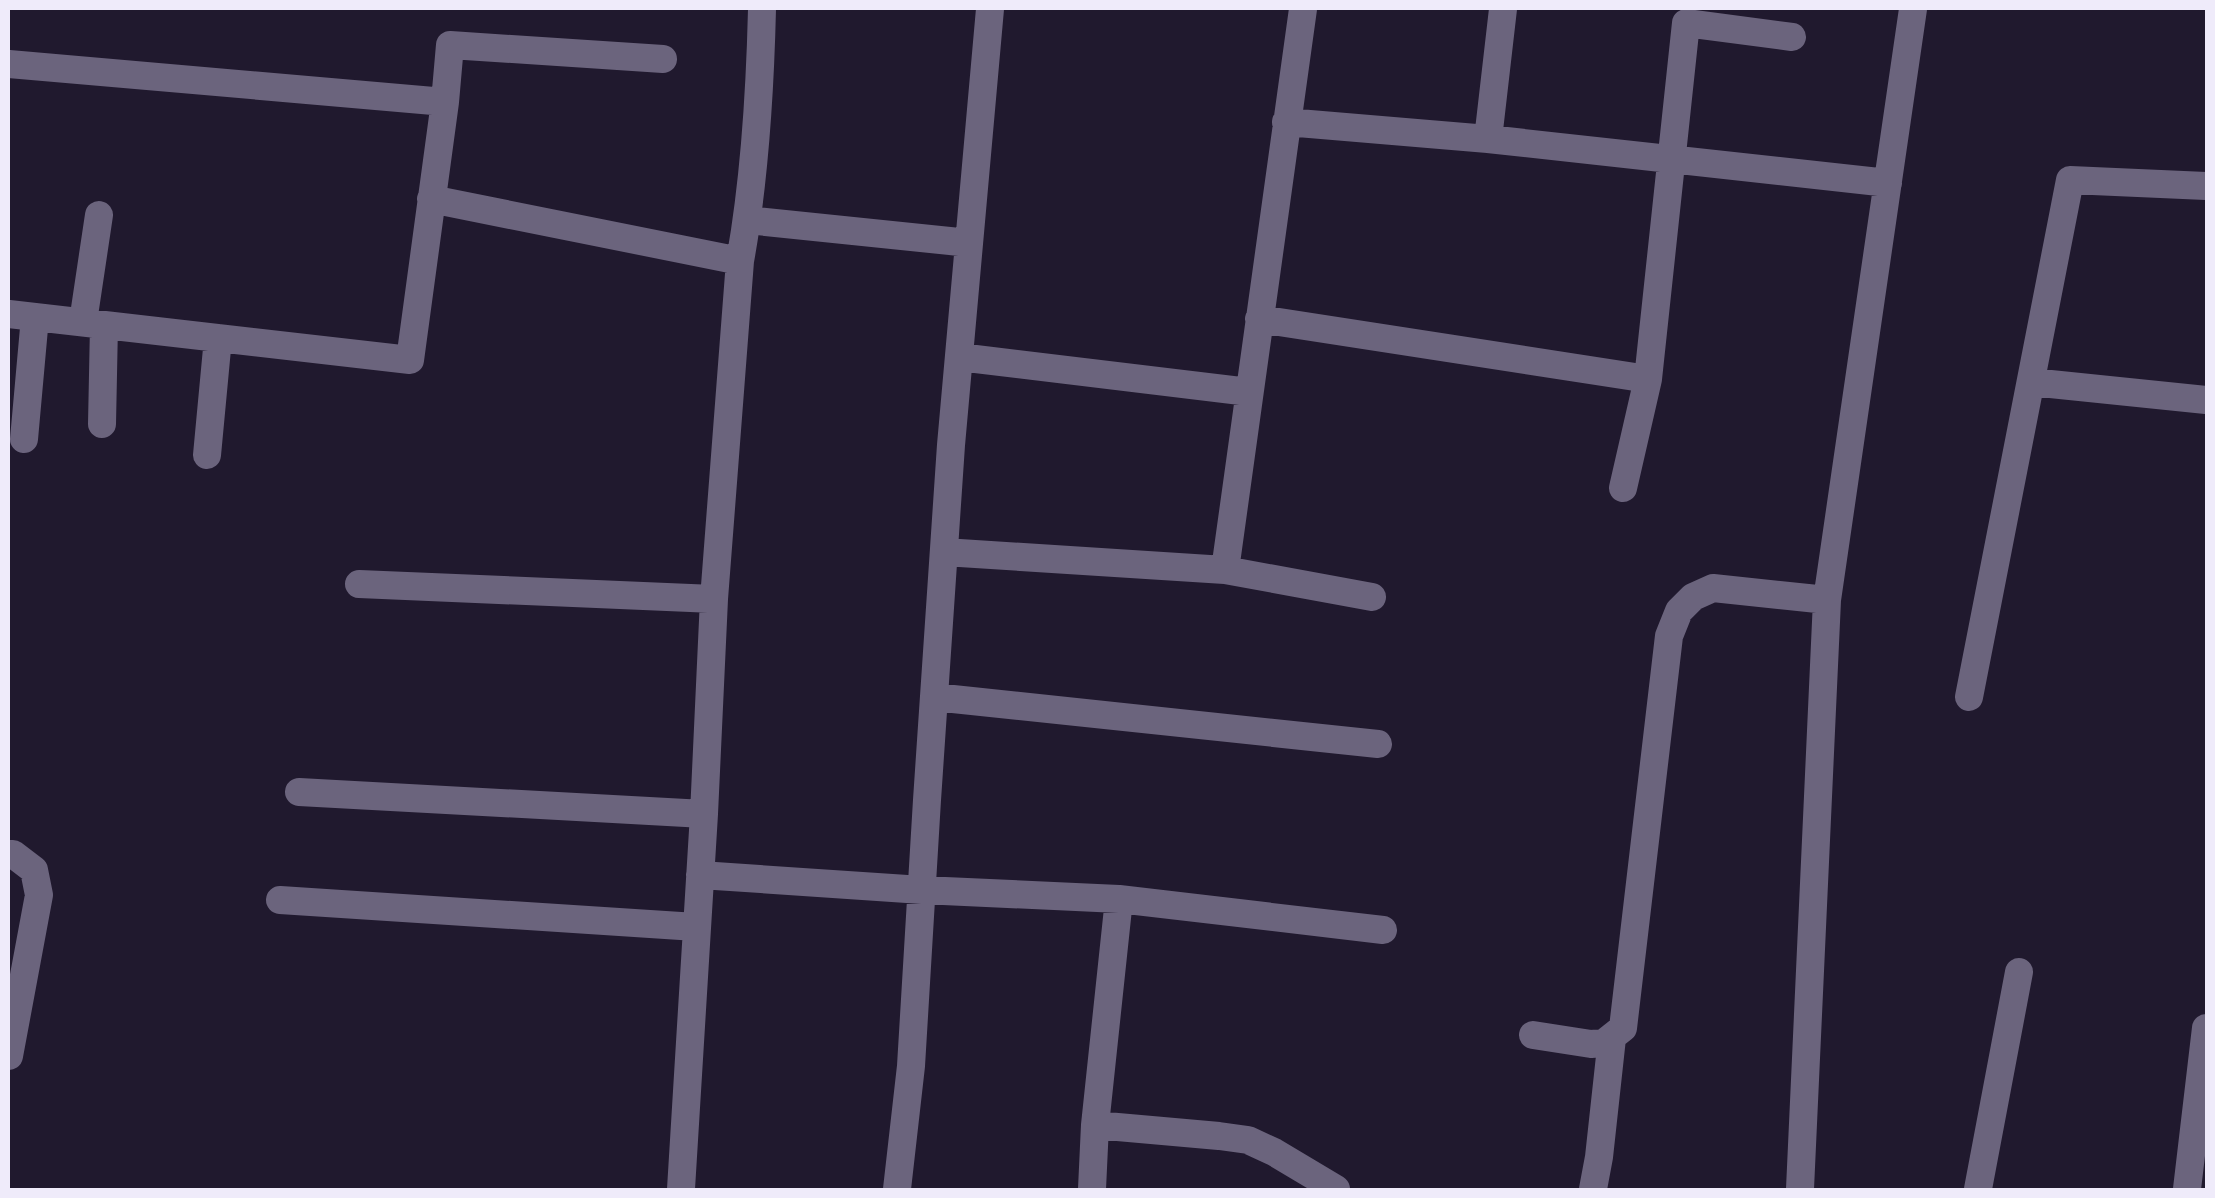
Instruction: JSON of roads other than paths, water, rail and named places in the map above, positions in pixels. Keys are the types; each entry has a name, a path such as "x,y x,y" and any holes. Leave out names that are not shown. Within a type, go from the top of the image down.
{"street":[{"path":"681,1189 704,814 714,599 740,261 747,220 760,96 762,9"},
{"path":"897,1189 911,1066 944,552 959,357 990,9"},
{"path":"1225,570 1303,9"},
{"path":"1488,139 1503,9"},
{"path":"1800,1189 1827,600 1913,9"},
{"path":"1623,488 1648,379 1673,159 1686,23 1792,37"},
{"path":"24,439 22,315 410,360 445,102 450,45 663,59"},
{"path":"9,64 445,102"},
{"path":"1286,122 1488,139 1888,183"},
{"path":"1969,697 2070,180 2206,186"},
{"path":"431,199 740,261"},
{"path":"99,215 94,324 102,424"},
{"path":"747,220 969,244"},
{"path":"1259,319 1648,379"},
{"path":"207,455 218,338"},
{"path":"959,357 1249,392"},
{"path":"2031,382 2206,400"},
{"path":"944,552 1225,570 1372,597"},
{"path":"358,584 714,599"},
{"path":"1533,1035 1591,1044 1604,1043 1623,1028 1669,636 1679,611 1693,597 1713,588 1827,600"},
{"path":"934,697 1378,744"},
{"path":"300,792 704,814"},
{"path":"9,854 13,854 34,870 39,895 9,1056"},
{"path":"700,875 922,890 1119,900 1383,930"},
{"path":"280,900 696,927"},
{"path":"1092,1189 1095,1125 1119,900"},
{"path":"1978,1189 2019,972"},
{"path":"2187,1189 2199,1142 2206,1028"},
{"path":"1593,1189 1599,1157 1612,1038"},
{"path":"1095,1125 1248,1140 1274,1152 1336,1189"}]}
